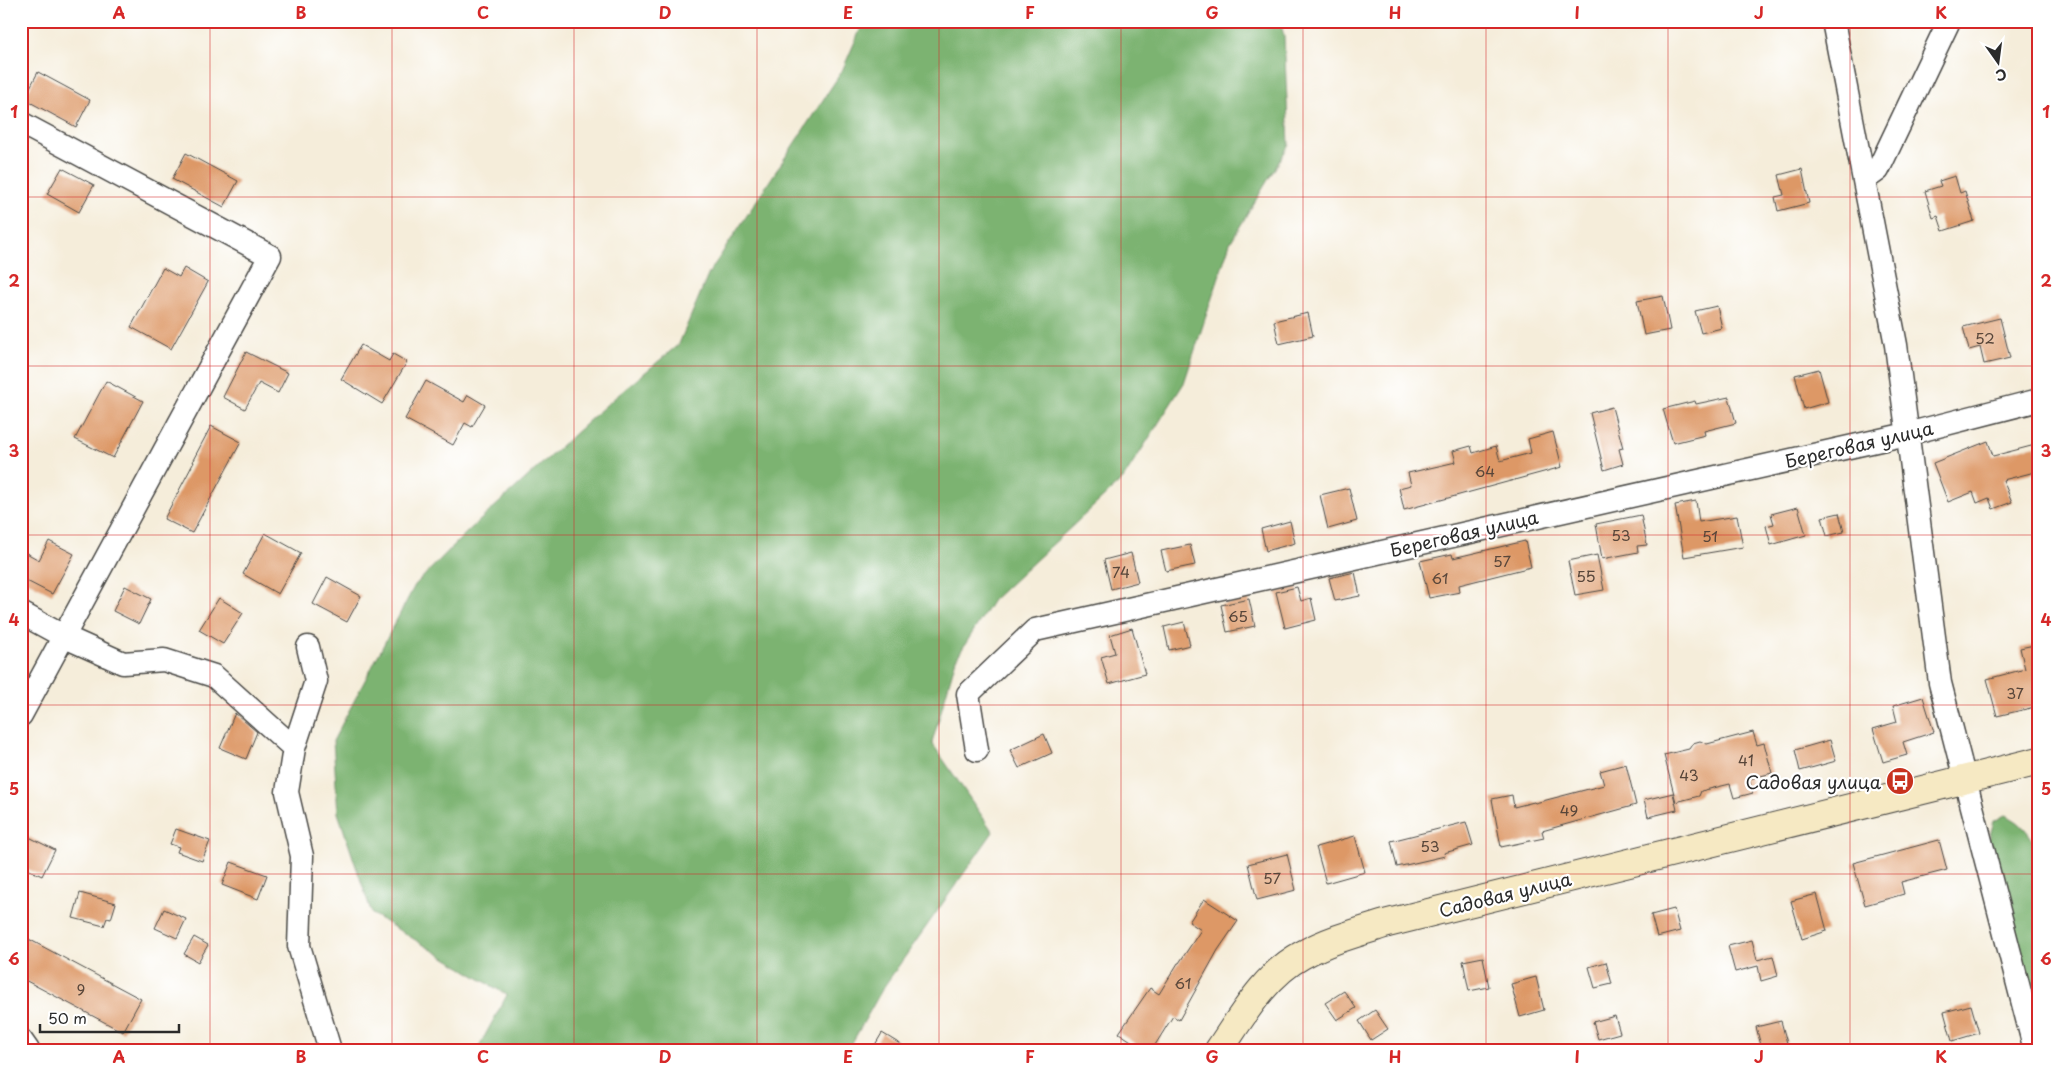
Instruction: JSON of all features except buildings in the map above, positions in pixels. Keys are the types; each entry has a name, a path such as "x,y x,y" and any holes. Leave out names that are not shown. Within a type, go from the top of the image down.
{"street":[{"path":"1833,21 1896,345 1940,683 2035,1050"},
{"path":"1864,180 1878,170 1949,21"},
{"path":"21,123 270,256 21,715"},
{"name":"Береговая улица","path":"977,750 968,694 1035,630 1907,434 2039,400"},
{"path":"21,613 63,636 123,663 164,660 214,676 294,748"},
{"path":"308,647 316,682 294,748 287,792 302,856 298,946 330,1050"},
{"name":"Садовая улица","path":"1219,1050 1247,1008 1271,979 1300,956 1334,940 1388,923 2039,761"},
{"path":"21,1040 28,1050"}],"green space":[{"path":"864,21 1280,21 1284,36 1289,145 1230,243 1184,383 1123,479 993,600 956,659 932,743 993,832 883,988 848,1050 477,1050 507,995 372,914 338,813 333,741 415,585 466,533 605,406 679,344 709,273 842,71"},
{"path":"2005,815 2021,825 2039,850 2039,1034 1987,846 1994,821"}],"place":[{"name":"Садовая улица","path":"1900,781"}]}
